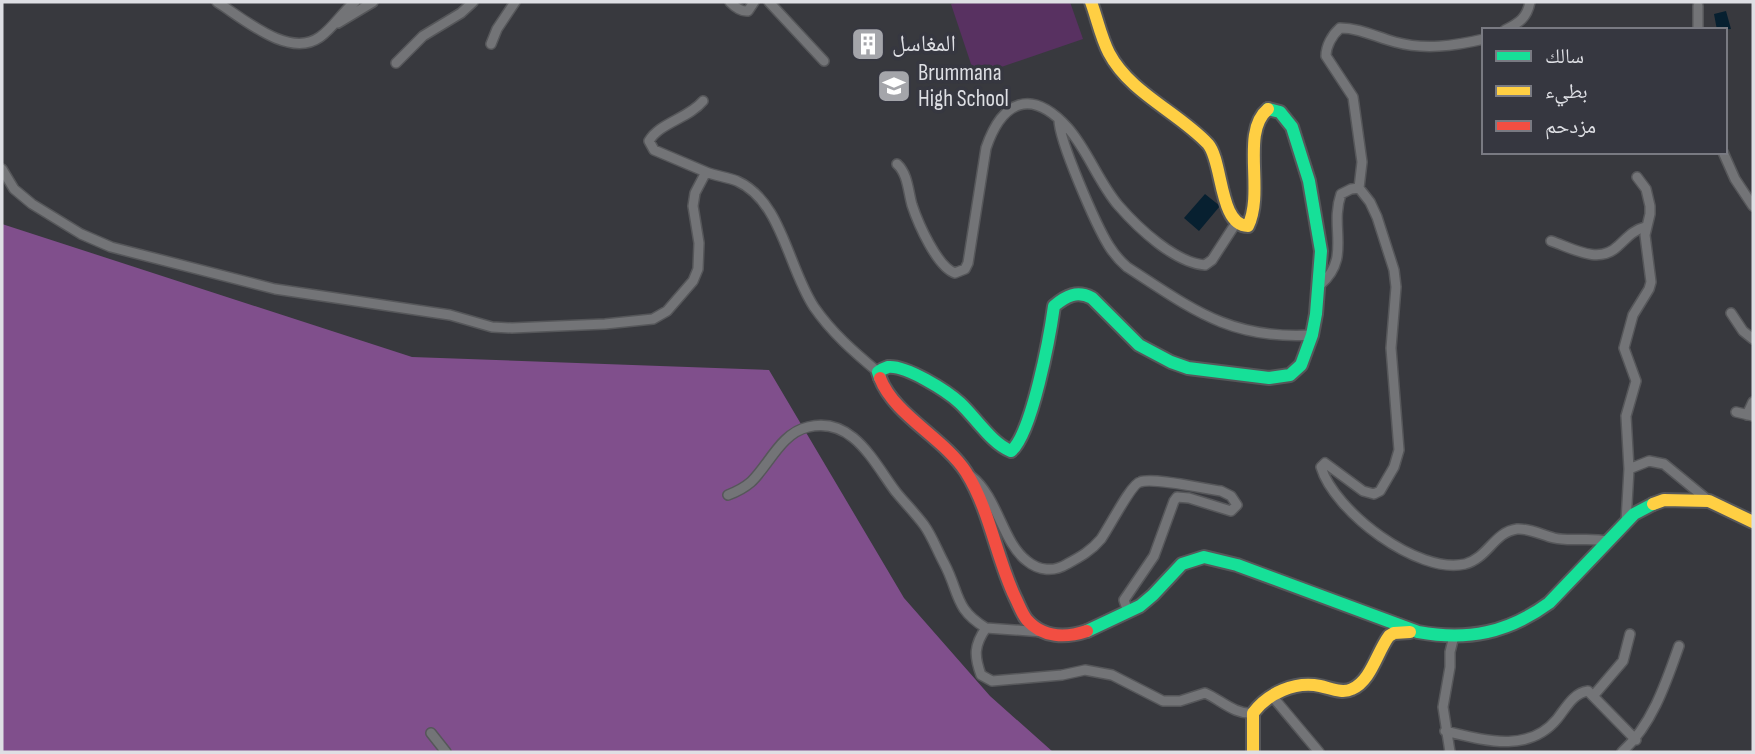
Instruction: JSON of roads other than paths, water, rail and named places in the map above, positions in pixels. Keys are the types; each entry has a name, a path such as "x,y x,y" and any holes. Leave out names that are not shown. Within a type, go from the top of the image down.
{"street":[{"path":"217,2 289,44 311,43 332,26 373,2"},
{"path":"332,26 355,2"},
{"path":"396,63 423,36 461,13 472,2"},
{"path":"491,44 497,29 515,2"},
{"path":"730,2 745,11 752,7 754,2"},
{"path":"769,2 824,61"},
{"path":"878,372 886,367 903,369 916,375 957,400 986,429 998,446 1011,451 1016,447 1026,422 1046,359 1054,306 1065,297 1075,294 1087,295 1139,345 1171,362 1206,371 1269,378 1290,375 1301,365 1312,335 1320,285 1321,251 1310,181 1292,127 1286,118 1274,109 1264,110 1256,121 1256,202 1253,220 1248,226 1236,223 1231,217 1210,146 1122,73 1108,52 1091,2"},
{"path":"1509,28 1526,16 1530,2"},
{"path":"1698,6 1698,28"},
{"path":"1482,39 1445,47 1414,46 1345,28 1336,32 1329,42 1326,56 1353,97 1362,162 1359,188 1377,216 1394,270 1396,287 1391,348 1399,450 1394,467 1380,491 1374,494 1363,491 1325,463 1321,469 1328,483 1356,515 1381,537 1418,558 1436,564 1455,565 1474,561 1489,549 1496,538 1521,528 1562,539 1594,538 1607,541"},
{"path":"703,101 653,135 649,141 654,150 706,172 738,181 765,204 774,217 799,281 814,307 842,341 878,372 887,393 946,447 965,472 985,491 1018,551 1027,562 1041,569 1052,570 1090,550 1117,516 1138,482 1221,491 1231,496 1237,505 1231,511 1177,497 1154,556 1124,600 1128,612"},
{"path":"897,164 905,174 913,206 936,255 950,272 960,272 970,257 986,148 998,121 1013,106 1029,103 1048,111 1068,128 1116,203 1132,220 1180,259 1205,265 1212,260 1236,223"},
{"path":"1059,119 1062,140 1105,239 1126,267 1188,307 1220,322 1252,333 1312,335"},
{"path":"1724,154 1735,179 1753,206"},
{"path":"2,169 13,188 32,204 81,234 111,247 275,289 450,316 492,327 512,328 645,320 653,319 667,311 693,281 698,269 699,243 693,206 695,193 706,172"},
{"path":"1626,522 1629,469 1626,416 1636,381 1624,348 1633,315 1651,282 1645,227 1650,214 1648,198 1637,177"},
{"path":"1320,285 1337,261 1337,215 1341,194 1359,188"},
{"path":"1551,241 1599,256 1608,254 1630,234 1645,227"},
{"path":"1731,313 1743,331 1753,339"},
{"path":"1736,412 1750,415 1753,402"},
{"path":"728,495 751,482 777,449 805,427 827,425 839,429 870,454 925,527 951,575 965,613 986,628 1046,632"},
{"path":"1629,469 1649,461 1664,464 1709,500 1753,522"},
{"path":"965,472 975,492 1009,587 1026,620 1056,636 1070,636 1128,612 1146,602 1177,568 1187,561 1203,556 1287,583 1418,632"},
{"path":"986,628 975,646 975,655 981,675 992,681 1093,670 1112,675 1163,701 1180,701 1205,693 1243,714 1253,713 1282,691 1311,684 1343,691 1359,685 1388,637 1394,633 1418,632 1454,636 1495,632 1533,615 1549,603 1626,522 1645,507 1664,500 1709,500"},
{"path":"1594,695 1623,662 1630,634"},
{"path":"1450,752 1443,707 1454,636"},
{"path":"1622,752 1636,740 1666,682 1679,646"},
{"path":"1445,731 1487,741 1519,741 1538,735 1550,726 1568,703 1581,692 1588,691 1636,740"},
{"path":"1272,696 1319,752"},
{"path":"1253,713 1253,752"},
{"path":"431,733 446,752"}],"water":[{"path":"1726,11 1731,29 1717,28 1714,14"},
{"path":"1205,194 1220,206 1199,231 1184,218"}],"place":[{"name":"المغاسل","path":"868,44"},
{"name":"Brummana High School","path":"894,86"}]}
